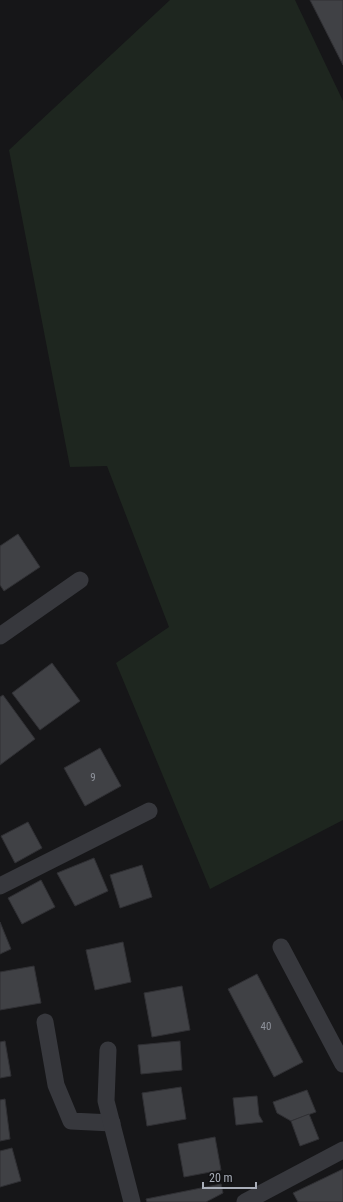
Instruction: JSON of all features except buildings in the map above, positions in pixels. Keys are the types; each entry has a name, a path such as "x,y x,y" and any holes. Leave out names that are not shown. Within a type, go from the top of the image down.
{"street":[{"path":"0,636 80,580"},
{"path":"0,886 149,811"},
{"path":"281,947 343,1064"},
{"path":"45,1022 56,1085 71,1121 112,1123"},
{"path":"108,1050 106,1101 132,1202"},
{"path":"245,1202 343,1150"}],"shaded area":[{"path":"170,0 295,0 343,101 343,820 210,889 116,663 169,627 107,466 70,467 9,150"}]}
